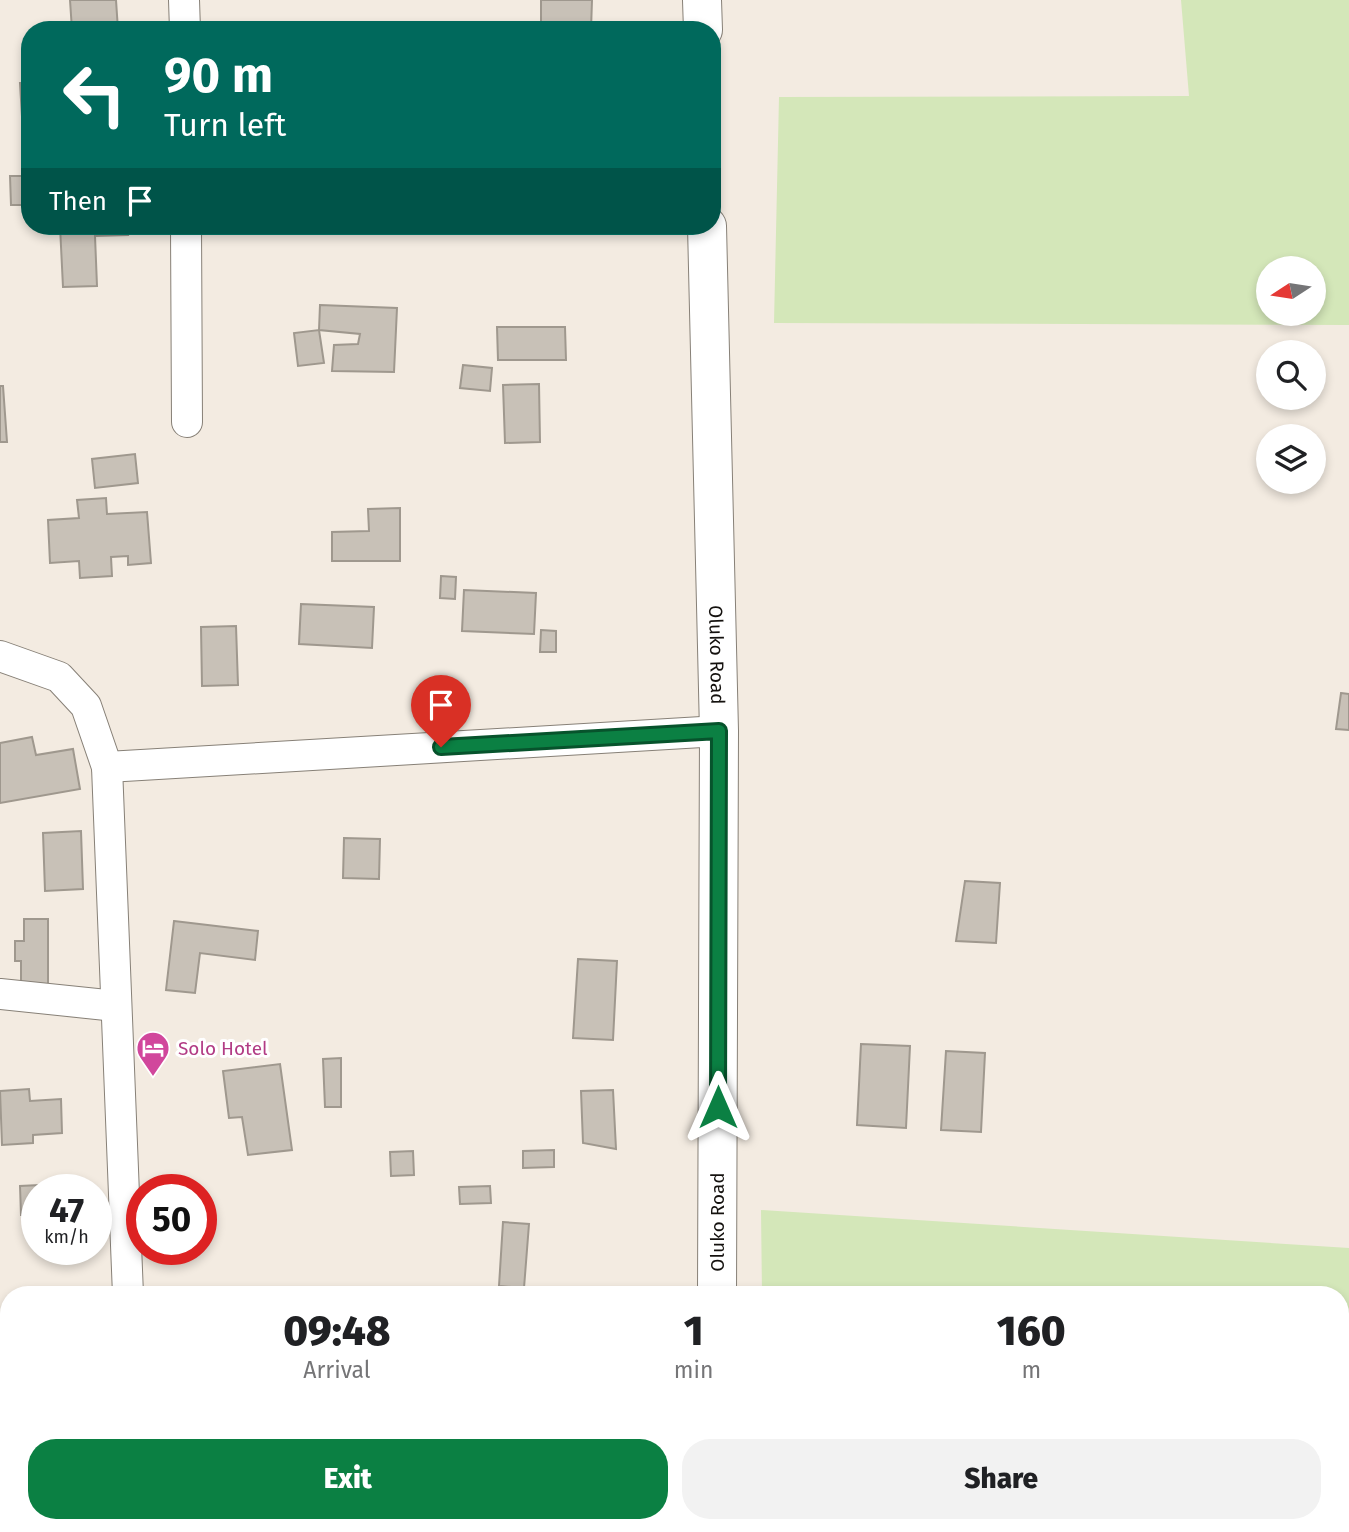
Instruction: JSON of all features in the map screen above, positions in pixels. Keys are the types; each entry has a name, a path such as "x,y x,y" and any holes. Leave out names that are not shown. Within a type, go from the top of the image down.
{"main road":[{"path":"702,0 703,21"},
{"name":"Oluko Road","path":"708,235 719,731 717,1286"}],"street":[{"path":"184,0 185,21"},
{"path":"186,235 187,422"},
{"path":"0,656 59,677 86,706 107,766 128,1286"},
{"path":"107,766 719,731"},
{"path":"0,994 116,1006"}],"green space":[{"path":"1181,0 1349,0 1349,325 1326,325 1326,256 1256,256 1256,325 774,323 779,97 1189,96"},
{"path":"761,1210 1349,1248 1349,1286 762,1286"}],"building":[{"path":"70,0 116,0 117,21 71,21"},
{"path":"541,0 592,0 591,21 541,21"},
{"path":"10,176 21,176 21,205 11,205"},
{"path":"60,235 128,235 95,236 97,286 63,287"},
{"path":"320,305 397,308 394,372 332,371 334,345 358,344 360,334 319,330"},
{"path":"497,327 565,327 566,360 498,360"},
{"path":"319,330 324,363 298,366 294,333"},
{"path":"463,365 492,368 490,391 460,388"},
{"path":"539,384 540,442 505,443 503,385"},
{"path":"0,386 3,386 7,442 0,442"},
{"path":"135,454 138,483 95,488 92,459"},
{"path":"106,498 107,514 147,512 151,563 128,565 128,556 111,557 112,576 80,578 79,561 50,563 48,520 79,518 77,500"},
{"path":"400,508 400,561 332,561 332,532 369,531 368,509"},
{"path":"441,576 456,577 455,599 440,598"},
{"path":"464,590 536,593 534,634 462,631"},
{"path":"301,604 374,607 372,648 299,644"},
{"path":"236,626 238,685 202,686 201,627"},
{"path":"541,630 556,631 556,652 540,652"},
{"path":"431,687 457,687 456,713 430,713"},
{"path":"1341,693 1349,694 1349,730 1336,729"},
{"path":"32,737 36,755 73,749 80,789 0,803 0,743"},
{"path":"81,831 83,889 45,891 43,833"},
{"path":"344,838 380,839 379,879 343,878"},
{"path":"965,881 1000,883 996,943 956,941"},
{"path":"24,919 48,919 48,984 21,984 21,961 15,961 15,941 24,941"},
{"path":"174,921 258,931 255,960 200,953 195,993 166,990"},
{"path":"578,959 617,961 613,1040 573,1038"},
{"path":"861,1044 910,1046 906,1128 857,1125"},
{"path":"946,1051 985,1053 981,1132 941,1130"},
{"path":"341,1058 341,1107 325,1107 323,1059"},
{"path":"280,1064 292,1150 248,1155 242,1117 229,1118 223,1071"},
{"path":"29,1089 30,1101 61,1099 62,1133 33,1135 33,1143 2,1145 0,1091"},
{"path":"613,1090 616,1149 583,1143 581,1091"},
{"path":"554,1150 554,1167 523,1168 523,1151"},
{"path":"413,1151 414,1175 391,1176 390,1152"},
{"path":"490,1186 491,1203 460,1204 459,1187"},
{"path":"503,1222 529,1224 524,1286 499,1286"}],"place":[{"name":"Solo Hotel","path":"153,1078"}],"route":[{"path":"441,747 719,731 718,1107"}]}
